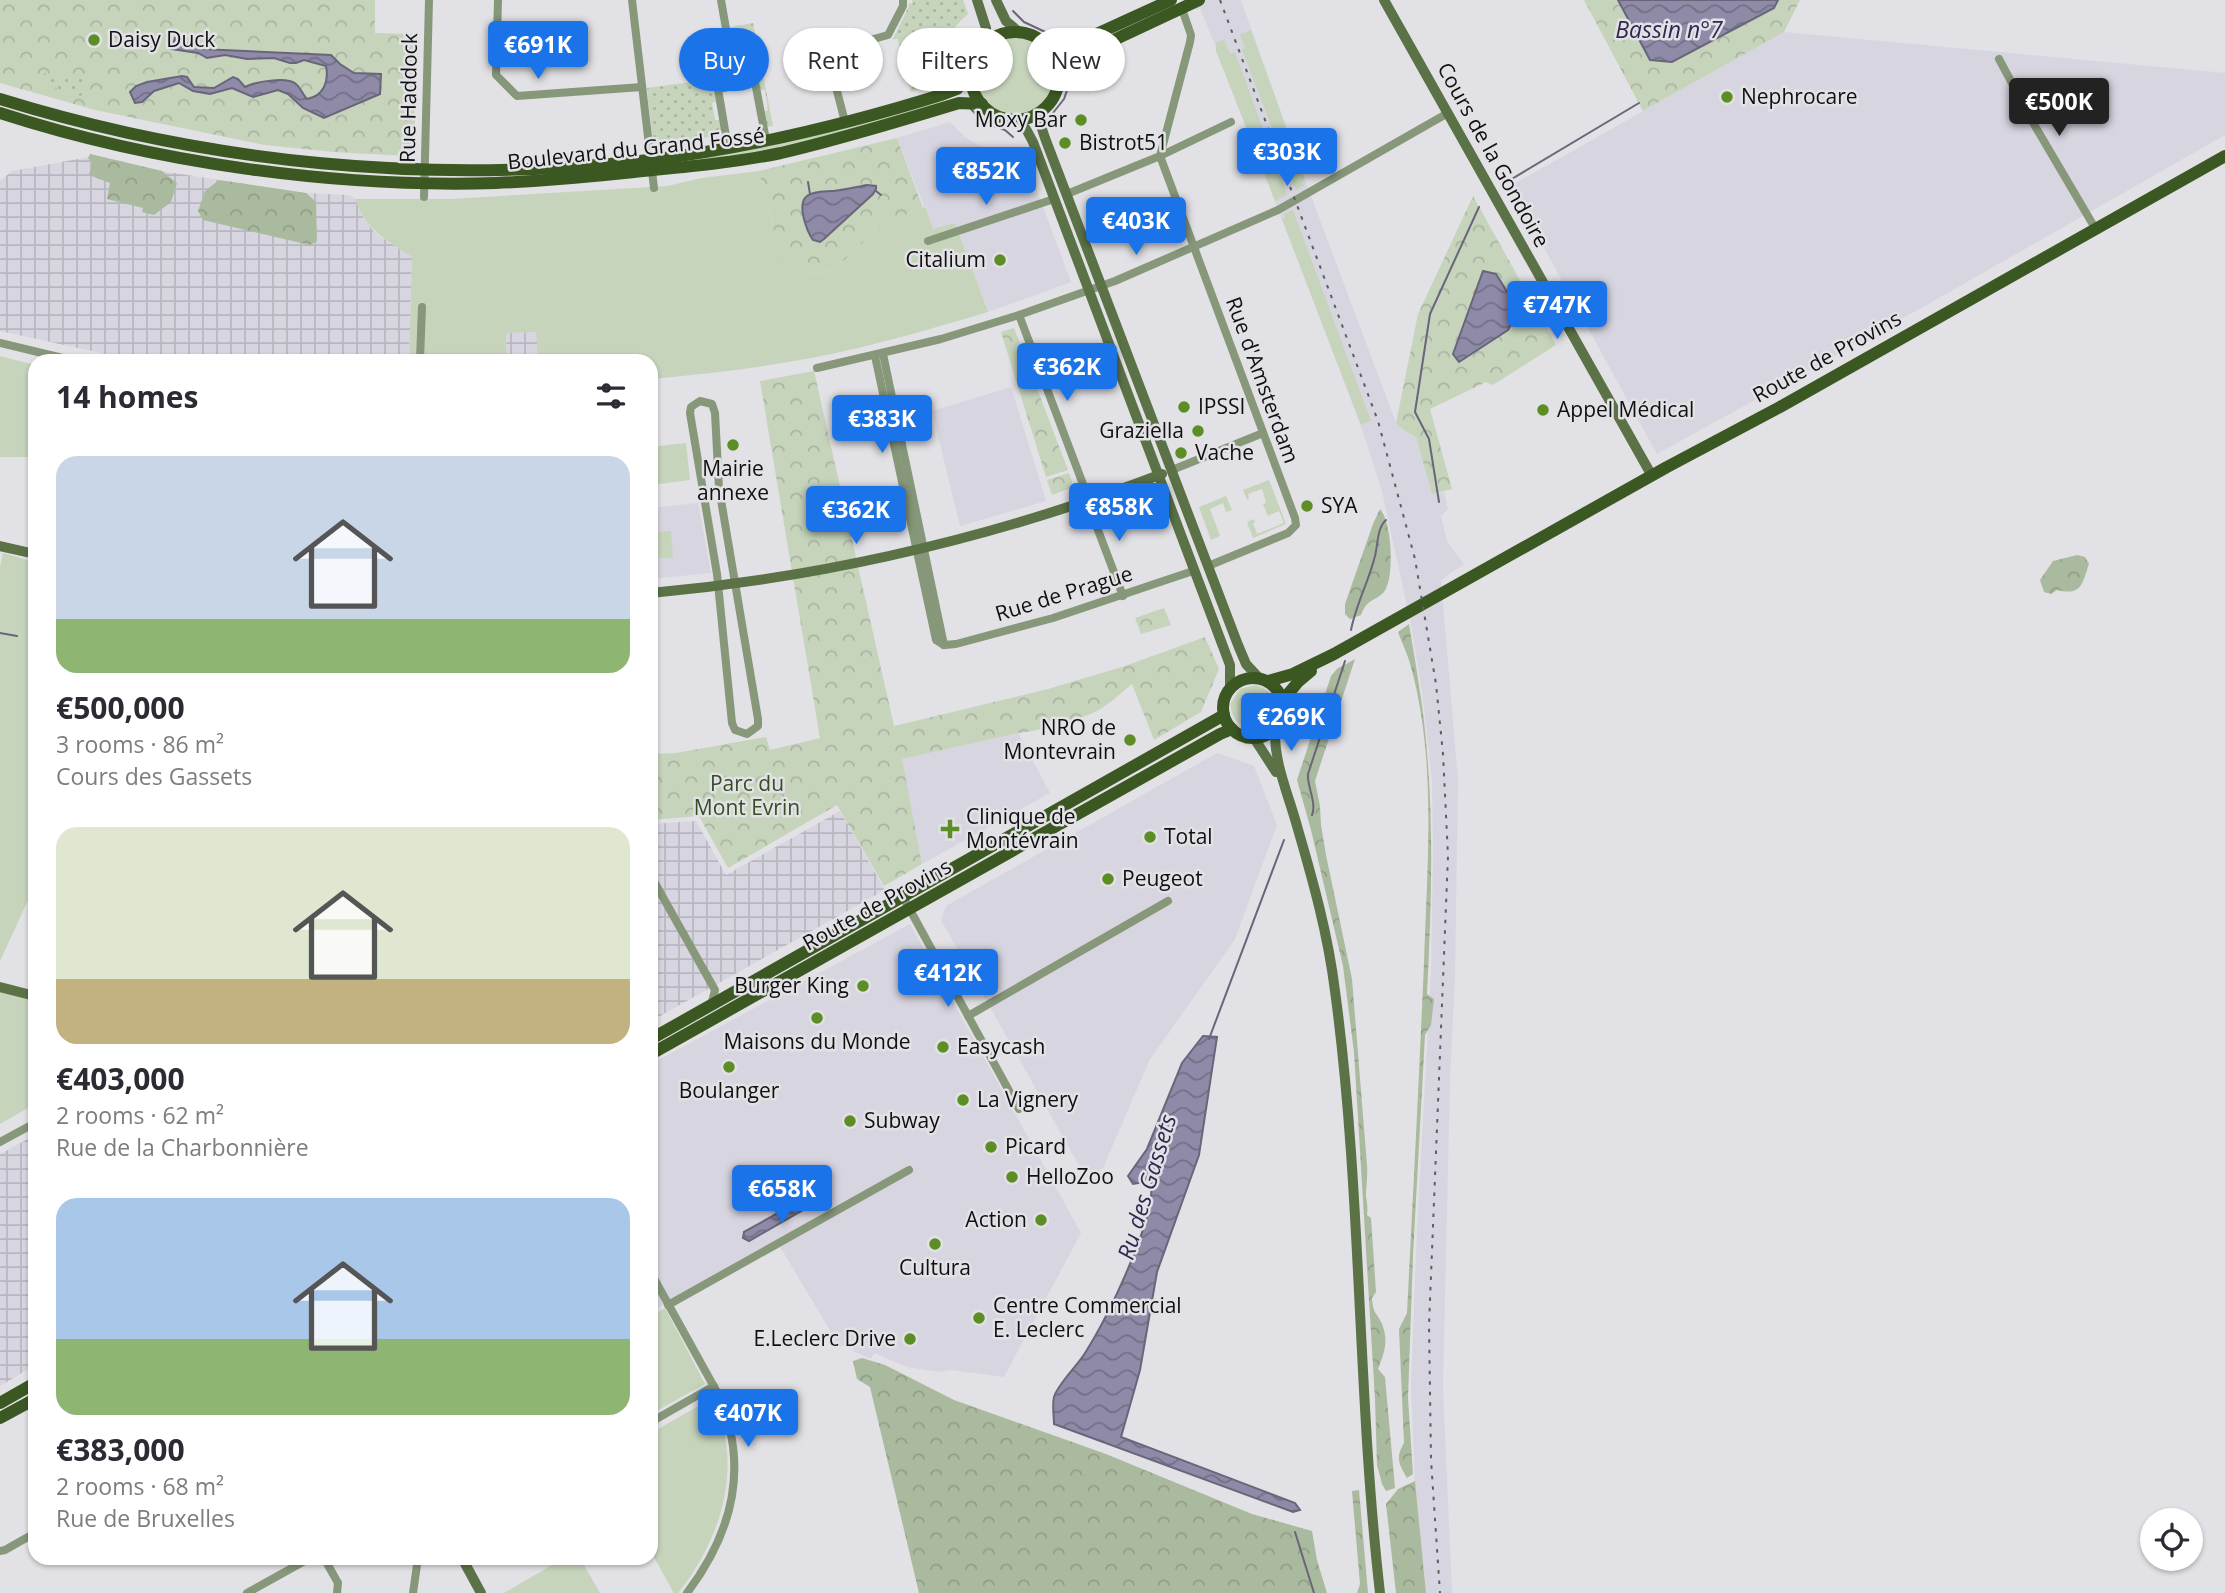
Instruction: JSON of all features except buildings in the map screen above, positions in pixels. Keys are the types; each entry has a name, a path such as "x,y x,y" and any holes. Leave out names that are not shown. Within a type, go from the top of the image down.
{"main road":[{"path":"977,0 986,28"},
{"path":"996,0 1006,21 1019,32"},
{"path":"1105,28 1148,6 1171,0"},
{"name":"Cours de la Gondoire","path":"1384,0 1651,476"},
{"path":"1125,35 1192,4"},
{"path":"1013,33 1027,34"},
{"name":"Boulevard du Grand Fossé","path":"651,165 845,122 952,91"},
{"path":"975,91 982,104 996,115 1013,119 1027,118 1041,111 1055,91"},
{"name":"Boulevard du Grand Fossé","path":"0,99 97,126 210,149 425,176"},
{"name":"Boulevard du Grand Fossé","path":"0,113 105,141 209,162 313,176 425,176 715,163 781,152 959,103 982,104"},
{"path":"1041,111 1041,126 1067,194 1133,409 1141,415 1163,471 1212,564 1246,664 1280,693 1283,700 1282,716 1275,729 1274,744 1281,780 1315,886 1334,980 1341,1033 1380,1593"},
{"path":"1013,119 1029,134 1062,221 1122,341 1194,571 1230,665 1230,689"},
{"name":"Route de Provins","path":"1334,654 2225,156"},
{"path":"658,592 839,566 921,548 1022,522 1165,473"},
{"path":"0,547 28,553"},
{"path":"1275,729 1254,738 1246,737 1232,729 1224,715 1225,697 1230,689 1243,679 1264,680 1293,674 1334,654"},
{"path":"1283,700 1298,682 1334,654"},
{"name":"Route de Provins","path":"658,1050 1224,715"},
{"name":"Route de Provins","path":"658,1035 1232,729"},
{"path":"1254,738 1281,780"},
{"path":"0,987 28,994"},
{"path":"0,1403 28,1387"},
{"path":"0,1418 28,1403"},
{"path":"466,1565 481,1593"}],"street":[{"name":"Rue Haddock","path":"424,197 429,0"},
{"path":"498,0 496,75 517,96 642,87"},
{"path":"632,0 654,188"},
{"path":"720,0 725,28"},
{"path":"845,122 827,52 888,35 904,0"},
{"path":"1160,156 1191,42 1192,4"},
{"path":"1999,60 2095,228"},
{"path":"718,91 728,148"},
{"path":"757,91 766,140"},
{"path":"817,368 879,355 1019,316 1194,248 1278,210 1448,113"},
{"path":"1067,194 1160,156 1231,122"},
{"name":"Rue d'Amsterdam","path":"1160,156 1296,525 1288,533 1212,564"},
{"path":"928,241 1054,199"},
{"path":"420,354 422,307"},
{"path":"1019,316 1123,596"},
{"path":"0,343 46,354"},
{"path":"879,355 921,548"},
{"path":"700,401 712,404 715,413 719,488 758,719 758,726 747,734 734,730 732,723 718,585 690,413 691,407 700,401"},
{"path":"1165,473 1263,433"},
{"name":"Rue de Prague","path":"921,548 944,645 1053,618 1194,571"},
{"path":"658,888 715,990 735,992"},
{"path":"968,1016 1168,901"},
{"path":"905,903 1019,1109"},
{"path":"710,1006 715,990"},
{"path":"0,1142 28,1127"},
{"path":"668,1305 909,1170"},
{"path":"658,1286 714,1386 732,1435 735,1478 731,1509 716,1548 687,1593"},
{"path":"658,1418 714,1386"},
{"path":"0,1551 28,1537"},
{"path":"247,1593 297,1565"},
{"path":"328,1565 338,1583 337,1593"},
{"path":"413,1593 417,1565"}],"shaded area":[{"path":"1193,0 1241,0 1396,423 1416,437 1432,494 1444,492 1448,509 1441,516 1447,541 1464,564 1441,580 1458,780 1443,1387 1452,1593 1426,1593 1415,1481 1411,1387 1431,974 1433,852 1432,782 1422,691 1410,620 1382,491 1361,426 1217,50 1200,8 1197,10"},
{"path":"1784,32 2225,73 2225,135 1657,454 1510,186"},
{"path":"950,122 965,137 983,148 1000,153 1023,154 1071,282 988,312 955,223 933,229 897,138"},
{"path":"90,154 162,171 306,193 350,195 374,232 412,257 409,354 105,354 0,331 0,181 12,171 89,157"},
{"path":"537,332 538,354 507,354 506,333"},
{"path":"1011,387 1046,501 960,526 932,411"},
{"path":"698,503 711,573 658,578 658,507"},
{"name":"Clinique de Montévrain","path":"1018,733 1050,793 922,864 901,759"},
{"path":"1217,753 1254,766 1277,825 1235,939 1149,1061 1103,1168 1086,1178 941,920 946,906"},
{"path":"840,811 885,890 658,1017 658,824 696,821 726,875"},
{"path":"910,924 1081,1233 1004,1377 907,1367 874,1353 871,1359 853,1351 857,1341 855,1339 840,1347 776,1240 658,1308 658,1060"},
{"path":"28,1139 28,1369 0,1386 0,1154"}],"green space":[{"path":"0,0 375,0 375,33 414,34 415,150 410,150 409,156 265,145 95,110 0,83"},
{"path":"912,0 963,0 968,14 954,28 898,28 908,3 913,4"},
{"path":"1584,0 1800,0 1784,32 1643,111"},
{"path":"753,23 754,28 725,28"},
{"path":"1251,30 1305,180 1302,182 1304,186 1296,190 1242,50 1245,48 1240,35"},
{"path":"1013,37 1027,39 1027,91 1051,91 1042,103 1030,112 1007,114 994,108 979,91 1013,91"},
{"path":"1224,40 1230,54 1235,52 1287,195 1275,201 1216,51 1216,43"},
{"path":"44,72 53,79 64,75 75,78 80,75 86,78 81,96 59,91 52,83 42,81"},
{"path":"679,84 679,91 715,91 717,101 712,103 715,120 721,120 723,135 653,145 647,88"},
{"path":"765,91 773,126 766,127 763,112 768,110"},
{"path":"943,100 944,102 812,141 734,157 668,163"},
{"path":"897,138 923,208 884,223 837,267 829,271 813,274 791,267 780,253 759,171"},
{"path":"90,154 162,171 177,183 171,202 154,215 142,212 143,208 107,199 110,183 89,175 92,163 88,158"},
{"path":"759,171 779,249 796,269 811,274 837,267 884,223 925,207 933,229 955,223 988,312 833,354 751,368 658,378 658,354 538,354 536,332 506,333 507,354 409,354 412,257 371,227 355,199 451,199 667,186 702,178"},
{"path":"219,180 306,193 316,202 317,241 310,245 203,220 198,211 205,191"},
{"path":"1473,196 1556,345 1493,385 1486,382 1430,409 1452,489 1432,494 1416,437 1396,423 1418,314"},
{"path":"1293,210 1371,421 1361,425 1282,219 1285,218 1284,214"},
{"path":"1014,328 1068,470 1046,477 1001,332"},
{"path":"0,356 28,363 28,457 0,457"},
{"name":"Parc du Mont Evrin","path":"814,371 894,726 1048,689 1125,666 1205,637 1219,669 1201,712 1154,740 1132,684 1102,708 1074,720 902,759 922,864 884,886 837,805 728,868 699,816 658,819 658,754 766,737 770,750 820,738 760,381"},
{"path":"686,443 690,480 658,484 658,446"},
{"path":"1069,473 1074,487 1052,495 1047,480"},
{"path":"1269,480 1286,524 1253,538 1247,522 1254,519 1257,534 1284,523 1279,511 1268,516 1263,504 1266,503 1262,489 1248,494 1247,500 1243,490"},
{"path":"1226,496 1232,510 1226,512 1223,503 1210,509 1220,536 1211,540 1199,507"},
{"path":"1380,509 1387,525 1391,550 1390,575 1384,592 1366,605 1361,615 1350,619 1345,614 1345,604"},
{"path":"671,531 673,558 658,558 658,532"},
{"path":"3,553 28,560 28,900 0,961 0,567"},
{"path":"2077,555 2085,557 2089,564 2080,587 2072,591 2057,590 2051,594 2044,592 2040,580 2053,561"},
{"path":"1164,608 1171,625 1141,634 1135,618"},
{"path":"1409,624 1420,688 1429,782 1431,873 1427,994 1434,999 1431,1025 1425,1035 1408,1398 1413,1474 1407,1478 1399,1457 1404,1443 1399,1329 1407,1313 1428,851 1427,777 1419,703 1410,663 1398,632"},
{"path":"1355,659 1315,781 1326,855 1352,979 1367,1165 1367,1215 1371,1218 1376,1292 1372,1298 1374,1311 1385,1336 1384,1352 1378,1369 1385,1377 1395,1488 1386,1491 1377,1465 1354,1052 1343,966 1297,780 1331,676 1337,669"},
{"path":"1256,685 1270,694 1275,710 1265,727 1252,730 1235,718 1231,703 1240,689"},
{"path":"0,992 28,998 28,1108 0,1124"},
{"path":"665,1308 705,1384 658,1410 658,1312"},
{"path":"862,1358 885,1365 954,1400 1106,1454 1252,1514 1312,1531 1327,1593 919,1593 870,1387 857,1379 853,1361"},
{"path":"711,1399 727,1448 724,1500 717,1525 693,1572 678,1593 674,1593 658,1564 658,1429"},
{"path":"1415,1481 1426,1593 1396,1593 1386,1504 1398,1489"},
{"path":"1359,1490 1368,1593 1357,1593 1360,1584 1352,1491"},
{"path":"552,1565 584,1565 600,1593 504,1593"}],"water":[{"name":"Bassin n°7","path":"1618,0 1778,0 1774,8 1672,62 1650,60"},
{"path":"175,38 201,49 331,55 354,73 381,74 380,94 324,118 303,108 288,94 278,90 253,97 232,88 210,94 193,91 179,83 154,91 142,102 135,103 130,92 136,86 182,76 187,77 194,87 214,88 233,77 245,87 285,80 296,84 307,99 318,95 326,82 326,66 304,60 290,63 274,58 247,59 225,55 207,58 198,53 171,49"},
{"path":"867,185 876,186 873,194 824,239 820,242 813,240 807,230 802,210 808,195"},
{"path":"1483,271 1496,274 1519,311 1508,330 1459,362 1453,354"},
{"path":"1203,1036 1217,1037 1199,1155 1157,1272 1140,1370 1121,1437 1295,1503 1300,1510 1293,1512 1054,1424 1053,1403 1056,1392 1085,1353 1105,1317 1128,1268 1146,1219 1151,1198 1151,1181 1133,1184 1128,1176 1147,1149 1182,1063"},
{"path":"819,1190 824,1198 749,1241 743,1238 744,1232"}],"waterway":[{"path":"1013,11 1024,22 1037,28"},
{"path":"1049,118 1067,91"},
{"name":"Ru des Gassets","path":"1505,183 1639,103"},
{"path":"971,109 984,123 1005,130 1013,137"},
{"path":"808,182 810,194"},
{"path":"876,191 881,195"},
{"name":"Ru des Gassets","path":"1439,502 1429,439 1415,412 1430,314 1479,207"},
{"name":"Ru des Gassets","path":"1351,630 1372,565 1379,532 1386,520"},
{"path":"0,633 17,636"},
{"name":"Ru des Gassets","path":"1312,815 1308,774 1345,661"},
{"name":"Ru des Gassets","path":"1209,1039 1284,840"},
{"name":"Ru des Gassets","path":"1295,1532 1314,1593"}],"railway":[{"path":"1220,0 1378,421 1415,559 1436,684 1443,754 1448,856 1429,1325 1431,1460 1440,1593"}],"place":[{"name":"Daisy Duck","path":"94,40"},
{"name":"Nephrocare","path":"1727,97"},
{"name":"Moxy Bar","path":"1081,120"},
{"name":"Bistrot51","path":"1065,143"},
{"name":"Citalium","path":"1000,260"},
{"name":"IPSSI","path":"1184,407"},
{"name":"Appel Médical","path":"1543,410"},
{"name":"Graziella","path":"1198,431"},
{"name":"Mairie annexe","path":"733,445"},
{"name":"Vache","path":"1181,453"},
{"name":"SYA","path":"1307,506"},
{"name":"NRO de Montevrain","path":"1130,740"},
{"name":"Clinique de Montévrain","path":"950,829"},
{"name":"Total","path":"1150,837"},
{"name":"Peugeot","path":"1108,879"},
{"name":"Burger King","path":"863,986"},
{"name":"Maisons du Monde","path":"817,1018"},
{"name":"Easycash","path":"943,1047"},
{"name":"Boulanger","path":"729,1067"},
{"name":"La Vignery","path":"963,1100"},
{"name":"Subway","path":"850,1121"},
{"name":"Picard","path":"991,1147"},
{"name":"HelloZoo","path":"1012,1177"},
{"name":"Action","path":"1041,1220"},
{"name":"Cultura","path":"935,1244"},
{"name":"Centre Commercial E. Leclerc","path":"979,1318"},
{"name":"E.Leclerc Drive","path":"910,1339"}]}
